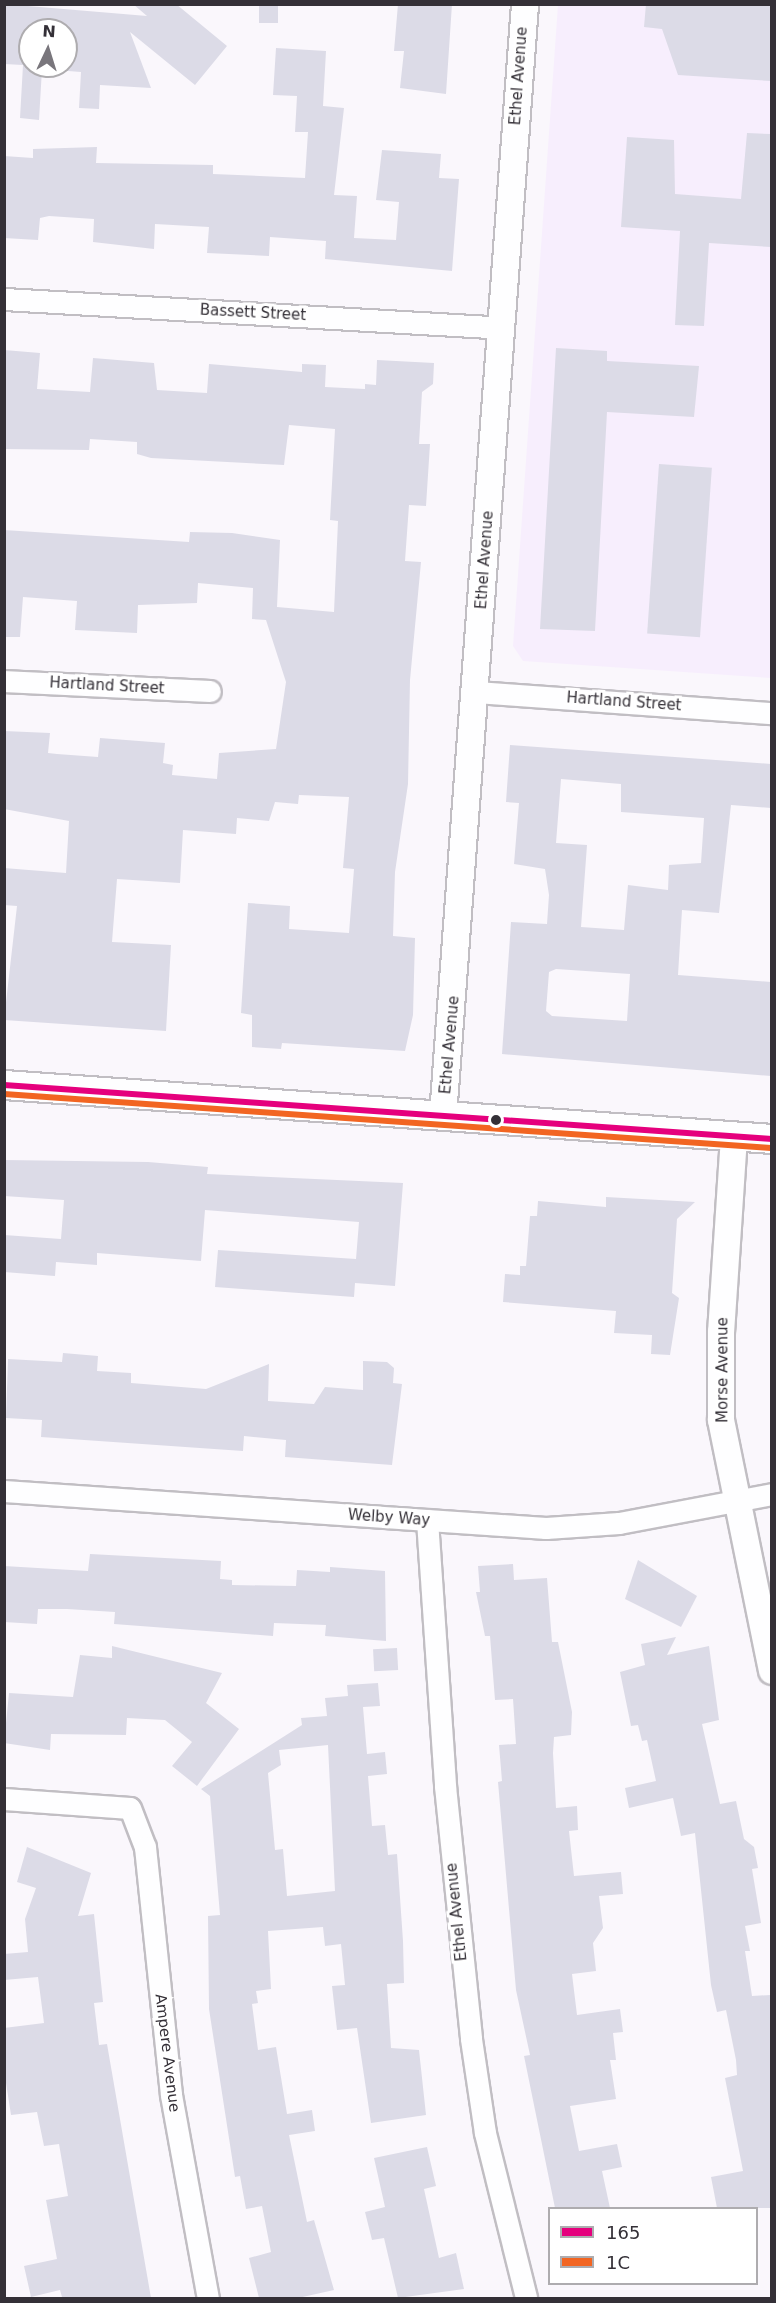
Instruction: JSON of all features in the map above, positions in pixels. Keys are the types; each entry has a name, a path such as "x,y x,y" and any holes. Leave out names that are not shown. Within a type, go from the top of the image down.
{"main road":[{"path":"4,1085 771,1139"}],"street":[{"name":"Ethel Avenue","path":"443,1116 525,4"},
{"name":"Bassett Street","path":"4,299 501,328"},
{"name":"Hartland Street","path":"4,681 210,691"},
{"name":"Hartland Street","path":"476,692 771,713"},
{"name":"Morse Avenue","path":"734,1137 721,1354 721,1420 771,1671"},
{"name":"Welby Way","path":"4,1491 428,1521 546,1527 619,1523 771,1494"},
{"name":"Ethel Avenue","path":"428,1521 445,1786 471,2039 485,2133 526,2298"},
{"name":"Ampere Avenue","path":"4,1799 130,1808 145,1847 171,2096 208,2298"}],"shaded area":[{"path":"558,5 771,5 771,678 523,661 513,646"}],"building":[{"path":"4,4 147,16 133,4 176,4 227,46 195,85 130,32 151,88 100,85 99,109 79,108 81,72 78,72 78,18 18,18 18,65 4,64"},
{"path":"259,4 278,4 278,23 259,23"},
{"path":"398,4 452,4 446,94 400,88 404,51 394,51"},
{"path":"646,4 771,4 771,81 678,75 662,29 644,27"},
{"path":"276,48 326,51 323,106 344,108 334,195 357,196 354,238 396,240 399,202 376,200 382,150 441,154 439,178 459,179 452,271 325,259 326,241 270,237 269,256 207,253 209,227 155,224 154,249 93,242 94,219 49,216 40,218 38,240 4,238 4,156 33,158 33,149 97,147 96,163 213,165 213,174 305,178 308,132 295,132 297,96 273,95"},
{"path":"22,78 41,78 39,120 20,118"},
{"path":"747,133 771,134 771,247 709,243 704,326 675,325 680,231 621,227 627,137 674,140 675,194 741,199"},
{"path":"556,348 607,351 607,361 699,366 694,417 607,412 595,631 540,629"},
{"path":"4,350 40,353 37,389 90,392 93,358 154,363 157,390 207,393 209,364 302,372 302,364 326,365 325,387 365,389 365,384 376,385 377,360 434,363 433,384 422,392 419,444 430,444 426,506 409,505 405,561 421,562 410,680 408,784 395,872 393,936 415,938 413,1015 405,1051 282,1043 281,1049 252,1047 252,1015 241,1013 248,903 290,906 289,929 349,933 354,869 343,868 349,797 299,795 298,804 275,802 269,821 237,818 236,834 183,830 180,883 117,879 112,942 171,945 166,1031 4,1020 17,906 4,905 4,868 66,873 69,821 4,809 4,731 50,733 48,753 57,754 98,757 100,738 165,743 163,763 173,765 172,775 217,779 219,753 276,749 286,682 266,620 252,619 253,588 198,583 197,603 138,605 137,633 75,630 77,601 23,597 20,637 4,637 4,530 189,542 190,532 232,533 280,540 277,607 334,612 338,521 330,520 335,429 289,425 284,465 151,458 137,454 137,442 90,439 89,450 4,449"},
{"path":"659,464 712,468 700,637 647,634"},
{"path":"510,745 771,764 771,808 731,805 719,913 682,910 678,975 771,982 771,1076 502,1054 511,922 547,924 549,895 545,869 514,864 519,803 506,802","holes":["561,779 621,784 621,812 704,818 701,863 669,865 668,890 628,885 624,930 581,927 587,845 556,843","556,969 630,974 627,1021 552,1016 546,1011 549,972"]},
{"path":"4,1160 148,1162 208,1167 207,1174 403,1183 395,1286 355,1283 354,1297 215,1287 218,1250 356,1259 359,1222 205,1210 201,1261 97,1253 97,1265 56,1262 55,1276 4,1272 4,1235 61,1239 64,1200 4,1196"},
{"path":"606,1197 695,1202 677,1219 672,1293 679,1298 670,1355 651,1354 652,1335 614,1333 616,1311 503,1302 505,1274 520,1275 520,1266 526,1266 530,1216 537,1216 538,1201 606,1207"},
{"path":"63,1353 98,1356 97,1371 131,1373 131,1383 206,1389 269,1364 268,1401 314,1404 325,1387 363,1390 363,1361 387,1362 394,1368 393,1383 402,1384 392,1465 285,1457 286,1440 244,1436 243,1451 41,1437 42,1420 6,1418 8,1359 62,1362"},
{"path":"90,1554 221,1561 220,1579 232,1580 232,1585 296,1586 297,1570 330,1572 330,1567 385,1571 386,1641 325,1636 326,1625 274,1623 273,1636 114,1624 115,1612 67,1609 38,1609 37,1624 4,1622 4,1566 88,1571"},
{"path":"638,1560 697,1596 681,1627 625,1599"},
{"path":"513,1564 514,1580 547,1578 552,1642 558,1642 572,1712 571,1735 554,1737 556,1808 577,1806 578,1830 569,1831 574,1876 621,1872 623,1894 599,1896 603,1928 593,1943 596,1971 572,1974 577,2015 620,2009 623,2032 613,2033 616,2060 610,2060 616,2099 570,2106 579,2151 617,2144 622,2167 602,2171 610,2207 555,2207 524,2056 530,2055 516,1990 498,1782 502,1781 499,1745 516,1744 513,1699 495,1700 490,1636 485,1636 476,1592 480,1592 478,1566"},
{"path":"676,1637 667,1655 709,1646 719,1720 702,1724 720,1804 736,1801 744,1839 754,1847 758,1868 752,1869 761,1923 745,1926 750,1951 745,1951 752,1996 771,1995 771,2208 717,2207 711,2177 743,2171 725,2078 737,2075 736,2060 726,2010 717,2012 711,1985 695,1833 681,1836 673,1798 629,1808 625,1788 656,1781 647,1740 642,1741 638,1725 631,1726 620,1672 645,1665 641,1644"},
{"path":"112,1646 222,1673 206,1703 239,1729 197,1786 172,1766 192,1742 165,1720 127,1718 126,1735 51,1734 50,1750 4,1743 9,1693 73,1697 80,1655 112,1658"},
{"path":"397,1648 398,1670 374,1671 373,1649"},
{"path":"378,1683 380,1706 363,1707 367,1754 385,1752 387,1774 368,1776 372,1826 385,1825 388,1855 397,1854 404,1983 387,1984 391,2048 419,2050 426,2115 371,2123 357,2028 337,2030 332,1986 345,1985 341,1944 325,1946 323,1927 268,1931 271,1989 256,1991 258,2003 252,2004 258,2050 276,2047 287,2114 312,2110 315,2131 289,2135 307,2222 314,2220 334,2290 298,2298 259,2298 249,2258 271,2252 262,2206 246,2209 240,2176 235,2177 209,2009 208,1916 220,1915 210,1796 201,1789 302,1725 301,1718 327,1716 325,1698 348,1696 347,1685","holes":["328,1745 335,1891 287,1896 283,1849 275,1850 268,1773 281,1765 279,1750"]},
{"path":"27,1847 91,1873 78,1916 94,1914 103,2002 94,2003 99,2045 107,2044 151,2298 62,2297 60,2290 31,2297 24,2266 57,2259 46,2200 68,2196 59,2144 44,2146 37,2112 11,2115 4,2070 4,2028 44,2023 38,1977 4,1980 4,1954 28,1952 25,1919 36,1888 17,1882"},
{"path":"427,2147 436,2186 424,2189 439,2258 456,2253 464,2289 398,2298 384,2238 372,2240 365,2212 385,2207 374,2158"}],"transit line":[{"name":"165","path":"4,1085 772,1139"},
{"name":"1C","path":"4,1094 771,1148"}]}
